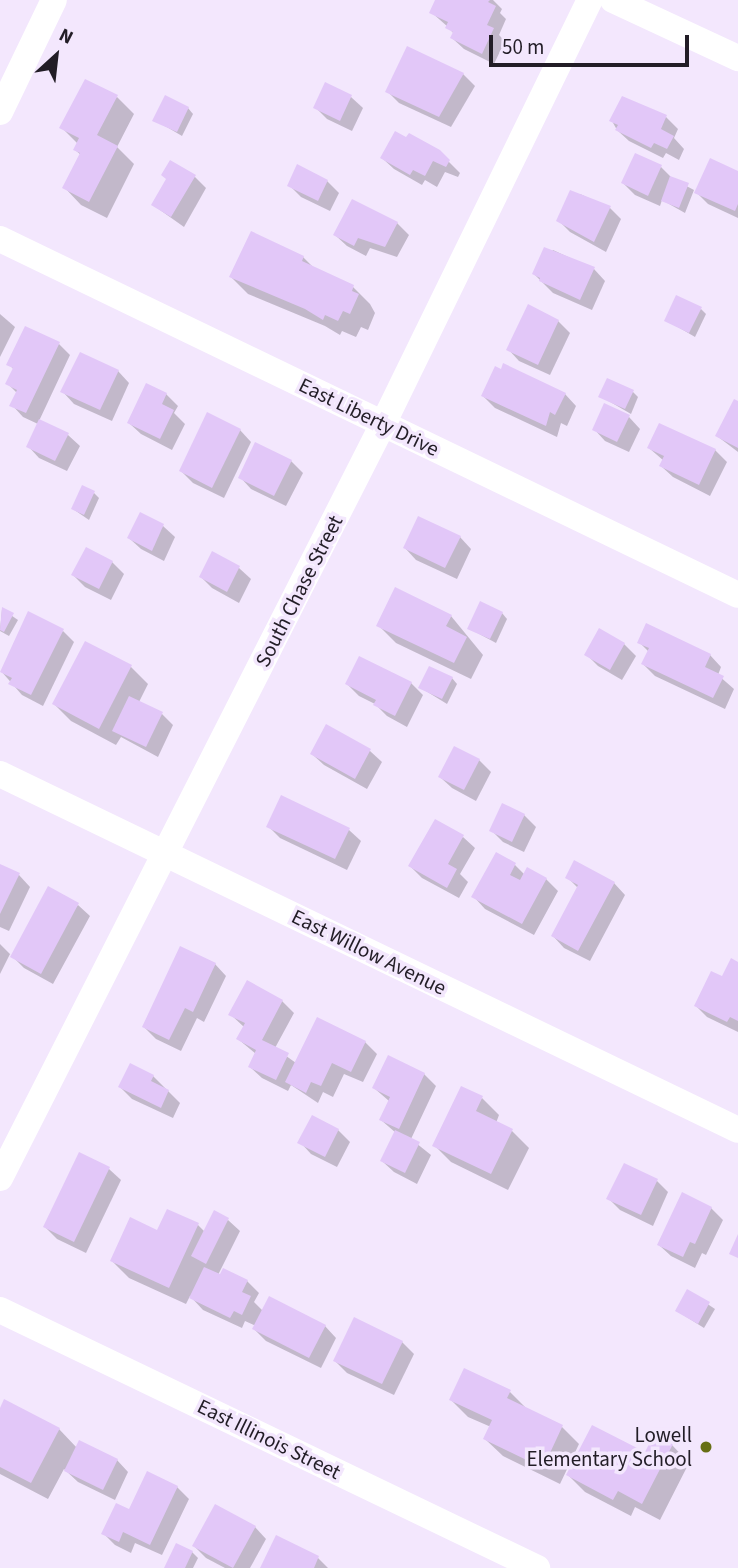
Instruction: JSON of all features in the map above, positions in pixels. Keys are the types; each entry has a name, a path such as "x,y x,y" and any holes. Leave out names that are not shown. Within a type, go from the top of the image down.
{"street":[{"path":"0,112 54,0"},
{"name":"South Chase Street","path":"0,1178 383,424 590,0"},
{"path":"613,0 738,58"},
{"name":"East Liberty Drive","path":"0,239 738,596"},
{"name":"East Willow Avenue","path":"0,774 738,1130"},
{"name":"East Illinois Street","path":"0,1310 537,1568"}],"building":[{"path":"435,0 490,0 488,2 496,6 487,25 494,28 482,54 450,38 453,32 445,28 448,22 429,13"},
{"path":"407,46 464,73 439,117 385,92"},
{"path":"85,79 118,95 97,135 118,146 89,202 62,188 80,153 73,150 79,138 59,128"},
{"path":"325,82 352,95 340,121 313,108"},
{"path":"165,95 189,107 177,132 152,121"},
{"path":"622,96 667,115 661,129 674,136 667,149 654,143 651,148 615,130 618,125 609,121"},
{"path":"395,131 406,137 409,133 440,150 450,160 446,167 433,161 425,176 413,170 410,175 380,158"},
{"path":"635,153 662,165 648,196 621,183"},
{"path":"710,158 738,171 738,204 735,211 694,193"},
{"path":"170,160 196,175 171,217 151,205 166,179 161,175"},
{"path":"297,164 328,180 318,201 287,186"},
{"path":"670,176 689,183 679,208 661,201"},
{"path":"570,190 611,206 594,242 556,221"},
{"path":"352,199 398,222 385,247 358,238 354,246 333,235"},
{"path":"251,231 304,256 302,261 354,285 352,291 359,294 350,314 343,311 338,321 325,315 323,320 305,309 229,277"},
{"path":"544,247 595,267 580,300 539,281 540,278 532,274"},
{"path":"676,295 702,307 689,333 664,321"},
{"path":"528,304 559,320 538,365 506,350"},
{"path":"25,326 60,342 26,413 9,406 17,390 5,384 13,368 6,365"},
{"path":"80,352 119,370 100,410 60,392"},
{"path":"503,363 566,393 555,415 550,412 546,426 481,396 495,366 501,369"},
{"path":"607,378 634,390 625,409 598,397"},
{"path":"146,383 167,393 162,404 174,410 160,439 127,423"},
{"path":"734,399 738,401 738,448 715,436"},
{"path":"604,403 630,415 617,442 592,430"},
{"path":"207,412 241,429 212,488 179,471"},
{"path":"39,419 69,433 55,461 26,447"},
{"path":"659,423 716,449 699,485 659,466 664,456 647,448"},
{"path":"255,442 292,460 274,496 238,478"},
{"path":"82,485 95,491 84,515 71,509"},
{"path":"140,512 164,524 152,551 127,538"},
{"path":"418,516 461,536 445,568 403,548"},
{"path":"86,547 113,561 99,589 71,575"},
{"path":"212,551 240,566 227,592 199,577"},
{"path":"395,587 452,615 446,626 467,637 454,663 376,626"},
{"path":"480,601 503,612 490,639 467,629"},
{"path":"2,607 14,613 4,632 0,630"},
{"path":"28,611 64,629 31,695 8,684 12,678 0,672"},
{"path":"646,623 711,654 705,667 724,676 713,698 641,664 649,648 637,643"},
{"path":"599,628 625,643 610,670 584,655"},
{"path":"85,641 132,665 99,729 52,704"},
{"path":"359,656 412,682 395,716 373,705 376,700 345,684"},
{"path":"429,666 453,677 442,699 418,688"},
{"path":"129,696 163,712 146,747 112,731"},
{"path":"326,724 371,749 355,779 310,754"},
{"path":"454,746 480,759 464,790 438,777"},
{"path":"281,795 350,828 335,859 266,827"},
{"path":"502,803 525,814 512,842 489,831"},
{"path":"435,819 464,835 448,864 457,869 447,888 408,866"},
{"path":"496,852 516,863 510,875 520,880 527,867 547,878 522,924 471,897"},
{"path":"574,860 615,882 578,951 551,936 578,885 565,878"},
{"path":"0,864 20,873 0,914"},
{"path":"48,886 79,903 41,974 10,957"},
{"path":"180,946 216,963 193,1012 185,1008 169,1040 142,1027"},
{"path":"731,958 738,962 738,1021 730,1017 727,1022 694,1006 711,971 722,976"},
{"path":"247,980 283,1000 262,1040 289,1053 276,1080 248,1067 256,1050 236,1039 245,1023 228,1015"},
{"path":"317,1017 366,1041 351,1072 332,1063 321,1086 311,1082 306,1093 285,1082"},
{"path":"388,1055 425,1073 399,1129 379,1120 390,1097 372,1088"},
{"path":"130,1063 154,1075 151,1081 169,1090 161,1108 118,1087"},
{"path":"461,1086 483,1096 476,1111 513,1129 491,1174 432,1146"},
{"path":"312,1115 339,1129 325,1157 297,1143"},
{"path":"395,1130 420,1142 405,1173 380,1161"},
{"path":"79,1152 110,1167 74,1242 43,1227"},
{"path":"624,1163 658,1179 641,1215 606,1199"},
{"path":"682,1192 712,1207 695,1244 690,1242 683,1257 657,1245"},
{"path":"167,1209 199,1223 169,1288 110,1261 130,1217 157,1230"},
{"path":"214,1210 229,1218 206,1264 191,1256"},
{"path":"738,1234 738,1258 729,1254"},
{"path":"204,1267 220,1274 223,1268 248,1280 242,1292 251,1296 242,1315 234,1311 230,1318 189,1298"},
{"path":"687,1289 710,1302 698,1324 675,1311"},
{"path":"269,1296 326,1325 309,1358 252,1329"},
{"path":"354,1317 403,1341 382,1384 333,1361"},
{"path":"464,1368 511,1390 507,1398 563,1425 543,1468 483,1439 492,1420 449,1400"},
{"path":"4,1399 60,1428 31,1483 0,1467 0,1408"},
{"path":"592,1425 645,1452 654,1434 673,1444 642,1504 618,1491 613,1500 566,1475"},
{"path":"79,1440 118,1459 103,1490 64,1471"},
{"path":"147,1471 178,1486 150,1545 123,1532 119,1542 101,1534 116,1503 129,1509"},
{"path":"215,1504 256,1526 233,1568 192,1546"},
{"path":"276,1535 319,1556 314,1568 260,1568"},
{"path":"176,1543 193,1551 185,1568 164,1568"}],"place":[{"name":"Lowell Elementary School","path":"706,1447"}]}
